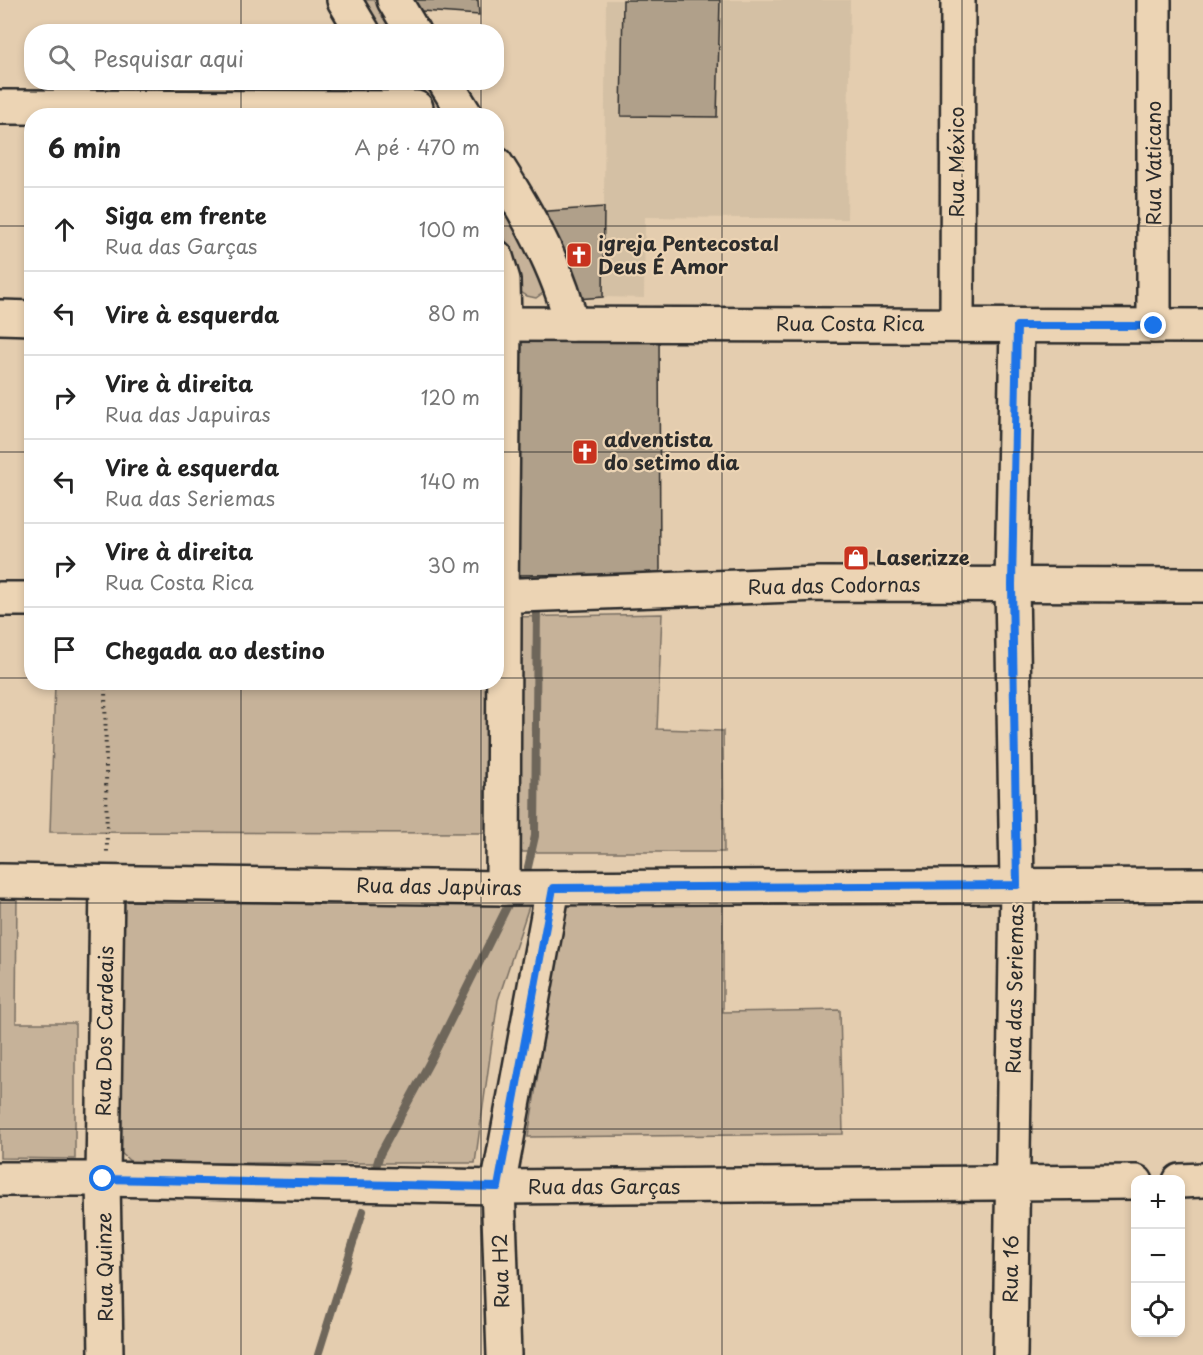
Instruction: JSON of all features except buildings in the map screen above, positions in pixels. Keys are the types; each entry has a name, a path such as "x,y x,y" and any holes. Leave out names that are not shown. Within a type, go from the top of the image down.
{"street":[{"path":"344,0 358,24"},
{"path":"394,0 408,24"},
{"name":"Rua México","path":"957,324 958,0"},
{"name":"Rua Vaticano","path":"1154,0 1154,326"},
{"path":"450,90 461,108"},
{"path":"0,107 411,102"},
{"path":"504,177 519,200 553,271 566,302 571,324"},
{"path":"0,317 24,318"},
{"name":"Rua Costa Rica","path":"504,324 1203,326"},
{"name":"Rua das Seriemas","path":"1013,1184 1017,885 1012,585 1017,326"},
{"name":"Rua das Codornas","path":"504,596 819,584 1203,585"},
{"path":"0,599 24,599"},
{"path":"503,888 504,690"},
{"name":"Rua das Japuiras","path":"0,881 503,888 1203,885"},
{"name":"Rua Dos Cardeais","path":"103,1179 107,883"},
{"name":"Rua H2","path":"504,1355 498,1187 553,888"},
{"name":"Rua das Garças","path":"0,1179 498,1187 1131,1182"},
{"name":"Rua Quinze","path":"103,1179 106,1355"},
{"path":"1185,1181 1203,1180"},
{"name":"Rua 16","path":"1010,1355 1013,1184"}],"path":[{"path":"105,690 107,883"}],"shaded area":[{"path":"357,0 381,0 396,24 372,24"},
{"path":"606,0 850,0 847,219 645,217 644,298 603,297"},
{"path":"415,90 437,90 450,108 427,108"},
{"path":"504,195 547,290 536,298 521,292 504,237"},
{"path":"662,614 657,729 723,731 724,852 510,852 511,617"},
{"path":"55,690 491,690 494,833 50,832"},
{"path":"0,891 17,891 16,1023 75,1023 75,1159 0,1158"},
{"path":"124,894 533,894 498,1000 475,1163 132,1163 120,1152 119,902"},
{"path":"723,894 723,1012 840,1010 843,1134 528,1137 566,897"}],"waterway":[{"path":"528,867 535,836 537,607"},
{"path":"376,1167 380,1154 433,1056 508,905"},
{"path":"318,1355 363,1211"}],"place":[{"name":"igreja Pentecostal Deus É Amor","path":"579,255"},
{"name":"adventista do setimo dia","path":"585,452"},
{"name":"Laserizze","path":"856,558"}],"route":[{"path":"103,1179 498,1187 553,888 1017,885 1012,585 1017,326 1154,326"}]}
